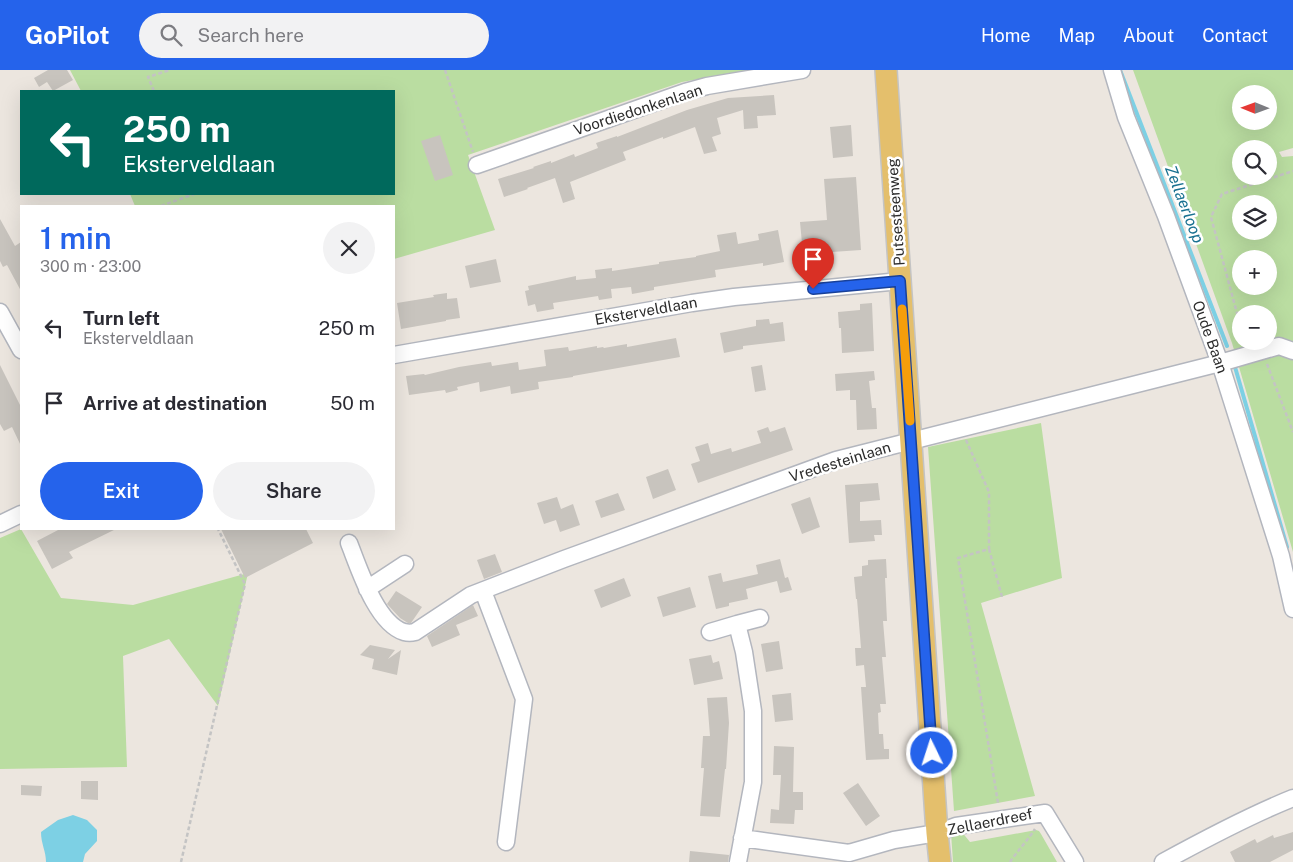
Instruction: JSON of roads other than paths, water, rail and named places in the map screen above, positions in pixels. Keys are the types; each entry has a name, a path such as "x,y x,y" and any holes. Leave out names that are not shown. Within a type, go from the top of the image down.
{"main road":[{"name":"Putsesteenweg","path":"886,70 911,441 946,829 940,862"}],"street":[{"name":"Voordiedonkenlaan","path":"478,165 685,92 708,86 802,70"},
{"name":"Oude Baan","path":"1112,70 1126,117 1166,216 1220,363 1281,556 1293,609"},
{"name":"Eksterveldlaan","path":"395,355 734,297 900,281"},
{"path":"0,312 20,348"},
{"name":"Vredesteinlaan","path":"350,543 367,589 376,605 390,623 398,629 406,633 416,632 477,593 573,555 836,460 1220,363 1278,346 1293,351"},
{"path":"0,524 20,514"},
{"path":"367,589 405,564"},
{"path":"477,593 524,699 506,842"},
{"path":"710,632 760,618"},
{"path":"737,624 744,652 753,710 753,782 738,862"},
{"path":"1163,862 1237,823 1293,798"},
{"name":"Zellaerdreef","path":"742,838 849,853 894,840 946,829 1045,812 1075,862"}],"water":[{"path":"73,815 87,820 97,830 97,841 85,854 83,862 46,862 41,832 58,820"}],"waterway":[{"name":"Zellaerloop","path":"1120,70 1227,346"},
{"name":"Zellaerloop","path":"1235,367 1287,547"}]}
